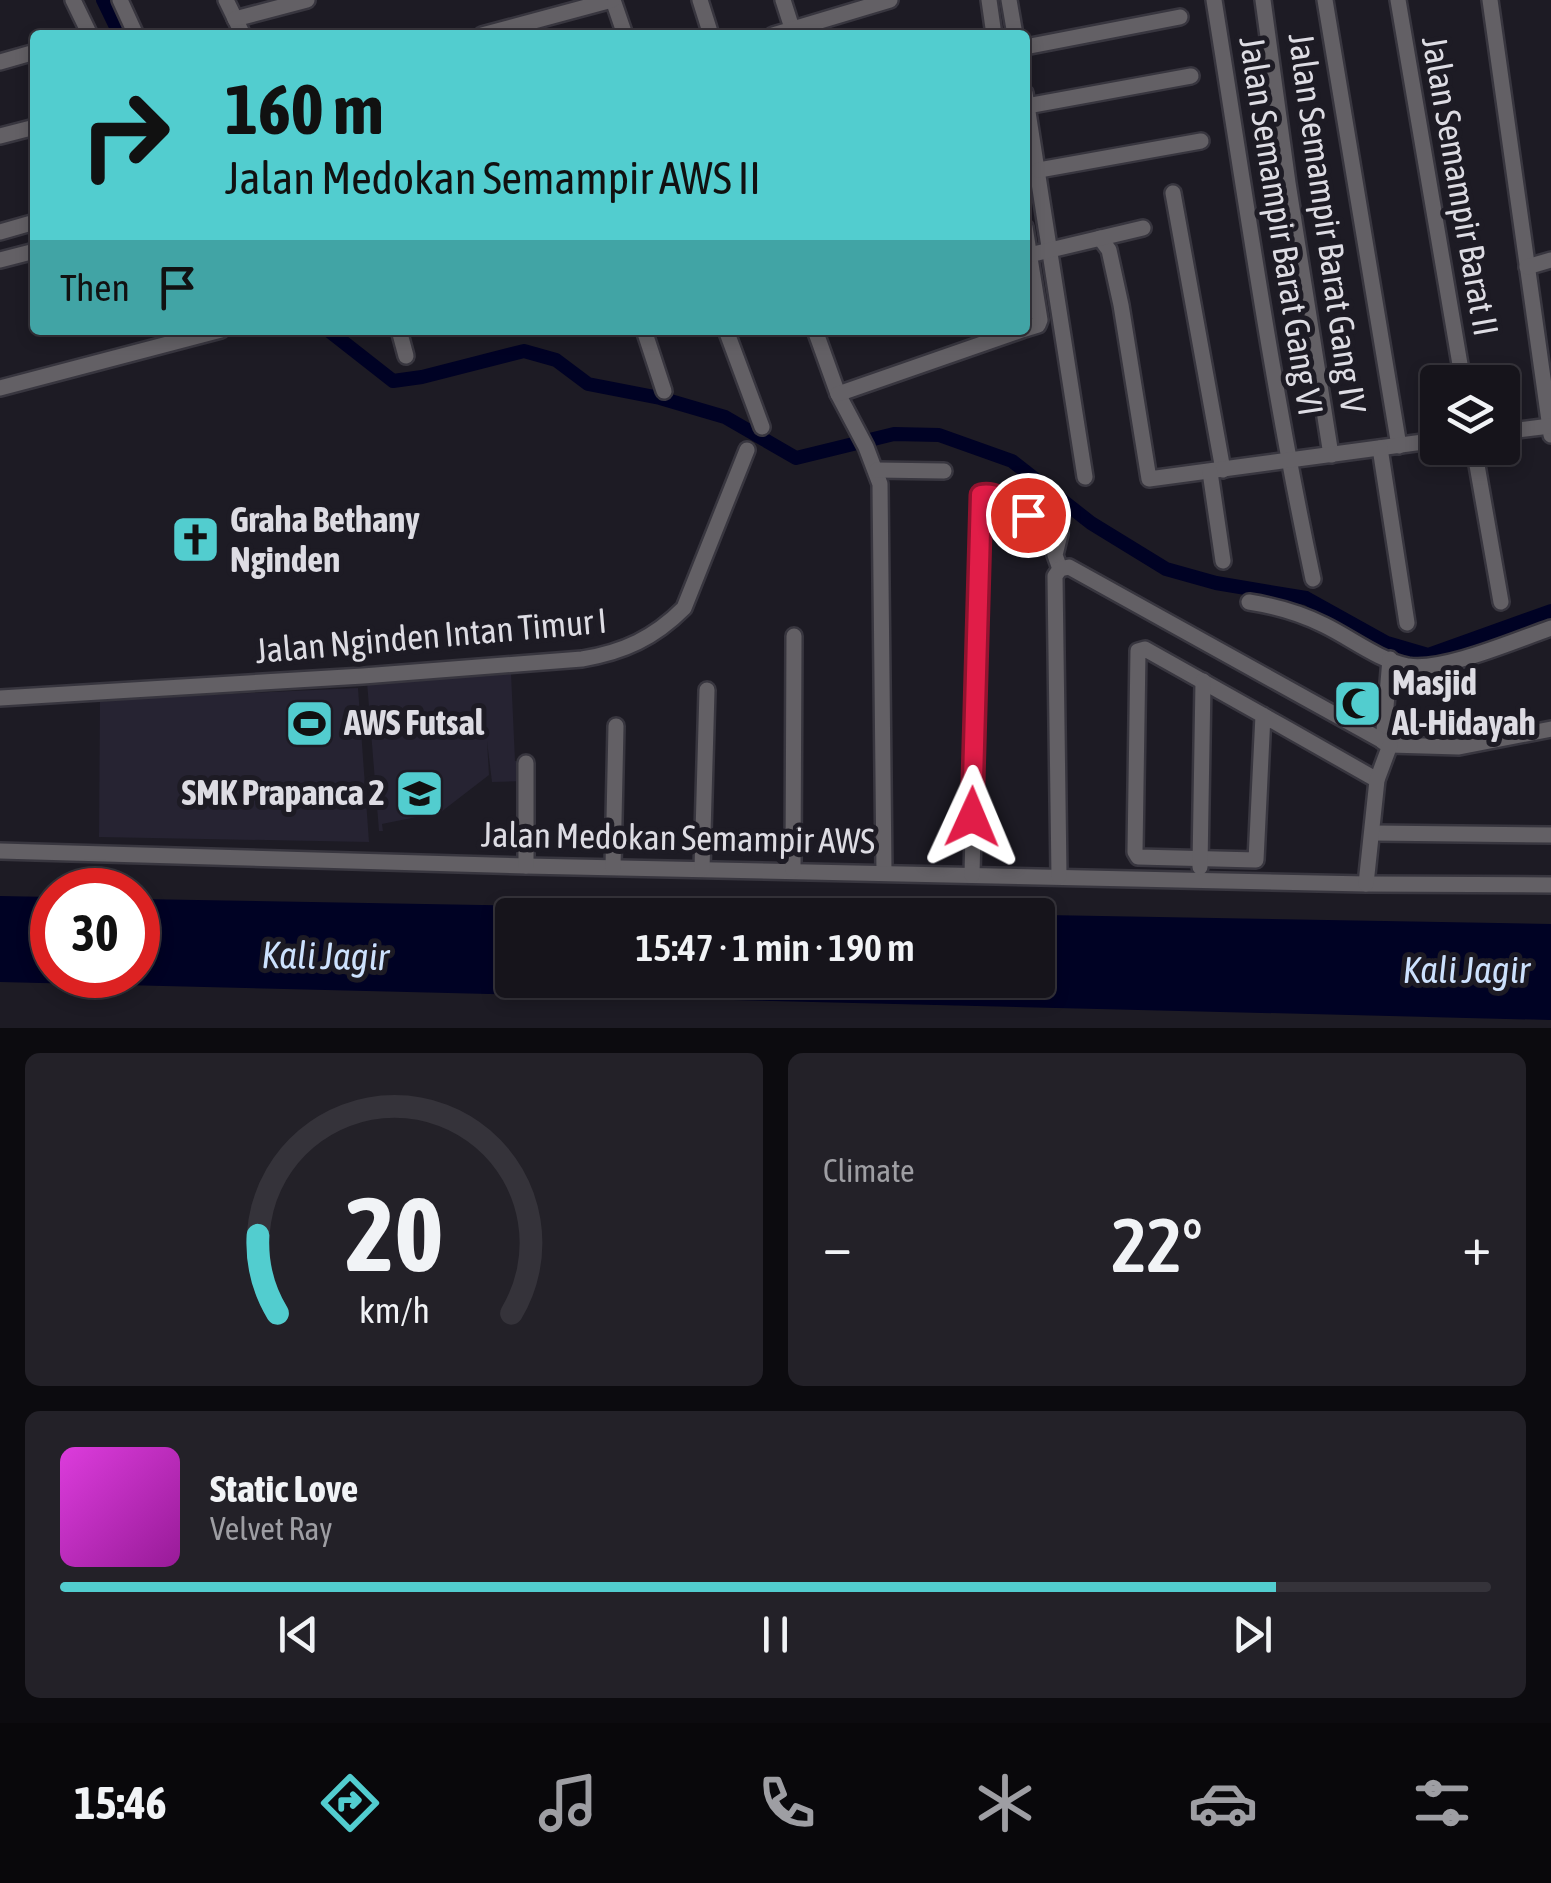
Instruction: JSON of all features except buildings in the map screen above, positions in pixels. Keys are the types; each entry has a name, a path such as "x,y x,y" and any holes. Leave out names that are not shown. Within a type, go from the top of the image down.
{"street":[{"path":"73,0 88,30"},
{"path":"120,0 134,30"},
{"path":"226,0 240,30"},
{"path":"235,20 307,0"},
{"path":"501,30 612,0 624,30"},
{"path":"700,0 709,30"},
{"path":"784,0 792,28"},
{"path":"787,30 890,0"},
{"path":"989,0 993,30"},
{"path":"1008,0 1014,30"},
{"name":"Jalan Semampir Barat Gang VI","path":"1214,0 1250,244 1313,579"},
{"name":"Jalan Semampir Barat Gang IV","path":"1264,0 1331,455"},
{"path":"1325,0 1399,446"},
{"name":"Jalan Semampir Barat II","path":"1398,0 1460,365"},
{"path":"1490,0 1551,435"},
{"path":"1030,46 1180,17"},
{"path":"0,62 30,53"},
{"path":"1030,99 1192,76"},
{"path":"1030,123 1085,477"},
{"path":"0,136 30,128"},
{"path":"1038,170 1201,141"},
{"path":"1173,193 1216,471 1223,562"},
{"path":"0,232 30,223"},
{"path":"1030,254 1143,228"},
{"path":"1100,238 1110,250 1122,305 1149,479 1420,443"},
{"path":"0,260 30,252"},
{"path":"1527,267 1551,260"},
{"path":"1030,270 1040,320 1030,327"},
{"path":"0,388 201,335"},
{"path":"400,335 406,356"},
{"path":"646,335 664,392"},
{"path":"728,335 762,428"},
{"path":"817,335 838,394 876,470 881,494 884,873"},
{"path":"838,394 1009,335"},
{"path":"1520,430 1550,426"},
{"path":"1380,448 1408,624"},
{"name":"Jalan Nginden Intan Timur I","path":"0,698 363,676 616,653 643,642 684,608 747,450"},
{"path":"1477,465 1502,602"},
{"path":"876,470 944,471"},
{"path":"972,875 981,495 987,493 1060,534 1055,555 1064,568 1386,744 1459,746 1551,729"},
{"path":"1059,876 1056,576 1064,568"},
{"path":"1249,602 1278,606 1408,666 1428,666 1551,628"},
{"path":"793,870 794,636"},
{"path":"1263,716 1256,860 1138,857 1138,651 1145,649 1377,780"},
{"path":"1366,884 1377,780 1386,744 1390,659"},
{"path":"1200,880 1203,681"},
{"path":"702,869 706,690"},
{"path":"612,867 616,726"},
{"path":"526,762 526,866"},
{"path":"1374,833 1551,834"},
{"name":"Jalan Medokan Semampir AWS","path":"0,850 344,862 1551,885"}],"shaded area":[{"path":"511,673 515,761 523,761 524,781 492,782 487,741 489,775 441,812 382,824 383,831 379,831 367,682"},
{"path":"358,688 369,842 99,837 100,700"}],"water":[{"name":"Kali Jagir","path":"0,896 30,897 30,983 0,982"},
{"name":"Kali Jagir","path":"160,899 495,905 495,994 160,986"},
{"name":"Kali Jagir","path":"1055,915 1551,924 1551,1020 653,998 1055,998"}],"waterway":[{"path":"103,0 118,30"},
{"path":"334,335 393,381 524,351 556,360 588,384 660,398 725,417 796,458 894,434 939,435 1012,461 1091,523 1166,569 1216,583 1306,598 1387,643 1428,655 1551,611"}],"place":[{"name":"Graha Bethany Nginden","path":"195,540"},
{"name":"Masjid Al-Hidayah","path":"1357,703"},
{"name":"AWS Futsal","path":"309,723"},
{"name":"SMK Prapanca 2","path":"420,793"}],"route":[{"path":"972,817 981,495 996,496 1028,515"}]}
